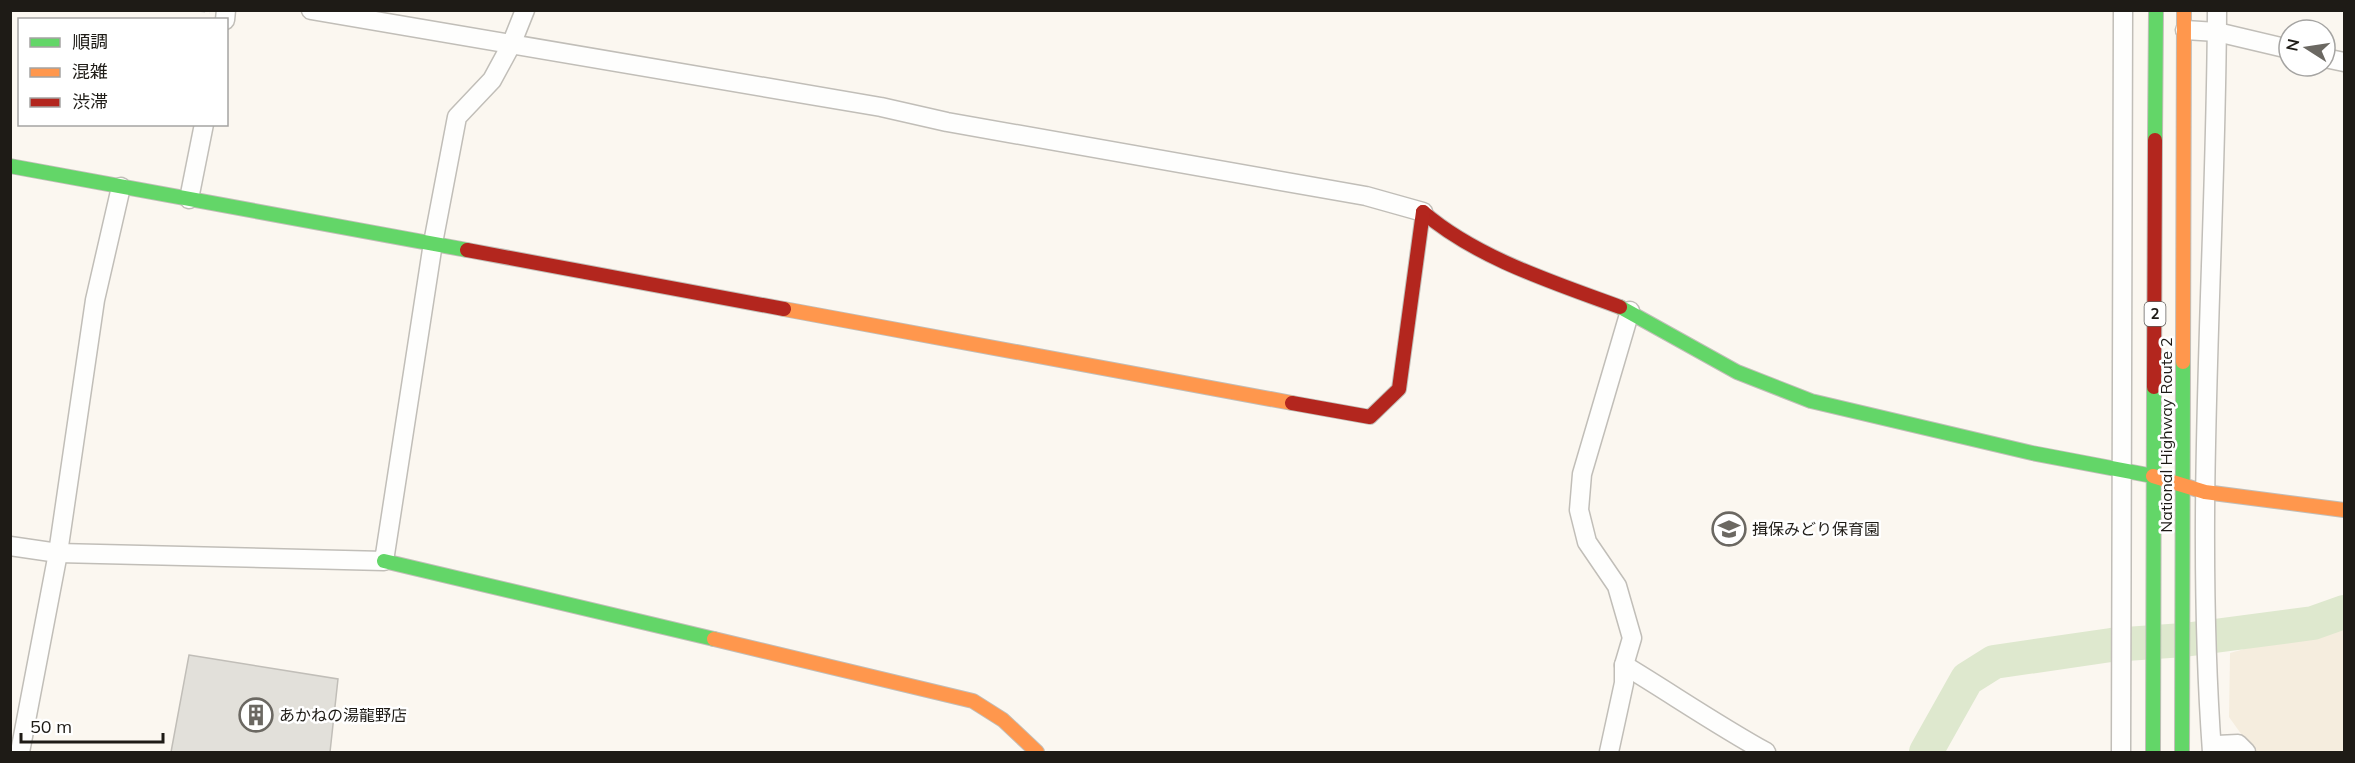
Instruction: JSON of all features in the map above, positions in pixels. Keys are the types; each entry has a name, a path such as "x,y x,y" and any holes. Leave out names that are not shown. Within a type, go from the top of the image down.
{"main road":[{"name":"National Highway Route 2","path":"2152,753 2156,10"},
{"name":"National Highway Route 2","path":"2182,753 2184,10"},
{"path":"10,166 1370,417 1400,389 1423,212"},
{"path":"1423,212 1446,232 1533,274 1630,312 1737,372 1811,401 2032,453 2155,476 2205,492 2344,510"},
{"path":"384,561 973,702 1003,720 1037,753"}],"street":[{"path":"311,10 511,45 681,71 881,107 947,122 1366,196 1423,212"},
{"path":"10,546 58,553 384,561 433,243 457,117 492,80 511,45 525,10"},
{"path":"2121,753 2123,10"},
{"path":"2217,10 2205,492 2206,666 2215,749 2238,744 2246,753"},
{"path":"2185,30 2217,32 2277,46"},
{"path":"189,199 204,126"},
{"path":"20,753 58,553 95,300 121,187"},
{"path":"1610,753 1624,683 1624,665 1632,638 1617,586 1587,542 1579,510 1582,474 1630,312"},
{"path":"1624,665 1694,708 1713,723 1766,753"}],"shaded area":[{"path":"2344,621 2344,752 2254,752 2229,717 2230,653"}],"building":[{"name":"あかねの湯龍野店","path":"189,655 338,679 330,752 171,752"}],"waterway":[{"path":"1926,752 1967,679 1994,662 2111,645 2184,640 2313,623 2344,612"}],"traffic: fast":[{"path":"2155,140 2156,10"},
{"path":"10,166 467,250"},
{"path":"1620,307 1737,372 1811,401 2032,453 2153,476"},
{"path":"2182,752 2183,362"},
{"path":"2153,752 2154,387"},
{"path":"384,561 714,639"}],"traffic: slow":[{"path":"2183,362 2184,10"},
{"path":"784,309 1292,403"},
{"path":"2153,476 2205,492 2344,510"},
{"path":"714,639 973,701 1003,720 1037,752"}],"traffic: jam":[{"path":"2154,387 2155,140"},
{"path":"1292,403 1370,417 1399,389 1423,212"},
{"path":"1423,212 1467,243 1491,256 1543,279 1620,307"},
{"path":"467,250 784,309"}],"place":[{"name":"揖保みどり保育園","path":"1729,529"},
{"name":"あかねの湯龍野店","path":"256,715"}]}
